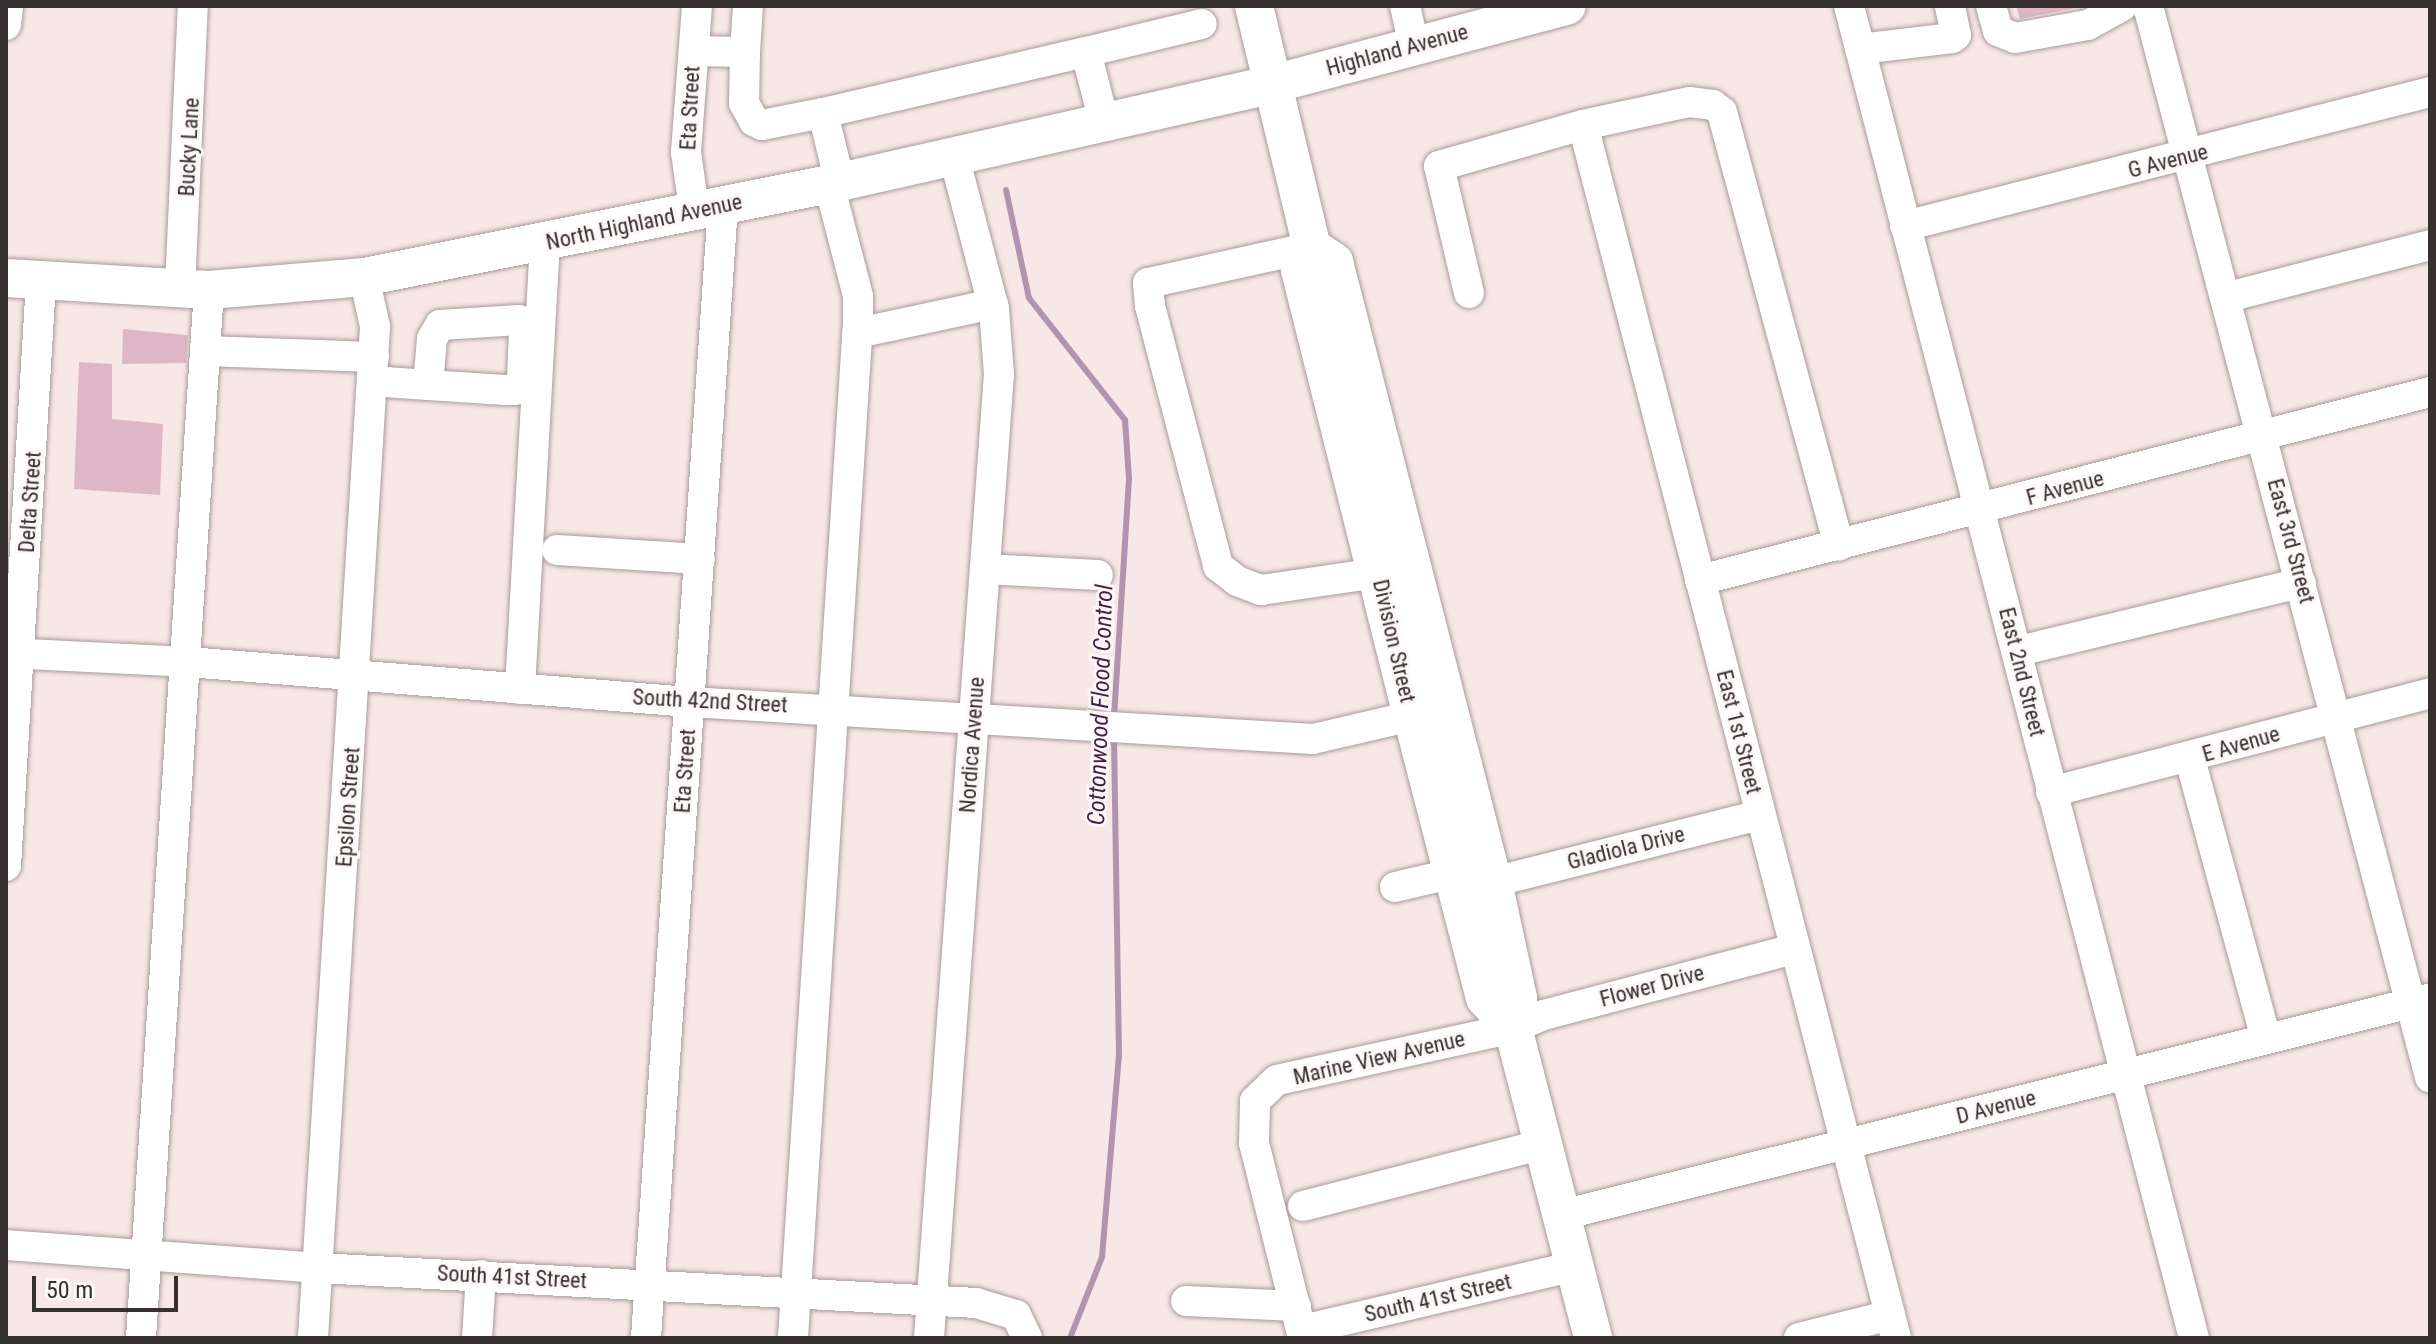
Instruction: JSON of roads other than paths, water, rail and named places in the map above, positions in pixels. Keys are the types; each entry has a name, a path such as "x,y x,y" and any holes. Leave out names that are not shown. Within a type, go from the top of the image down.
{"main road":[{"name":"Division Street","path":"1254,6 1312,247 1300,270 1412,716 1485,998 1513,1028"},
{"name":"Highland Avenue","path":"1273,84 1414,44 1567,6"},
{"name":"North Highland Avenue","path":"24,280 194,289 364,277 545,244 1273,84"},
{"name":"Division Street","path":"1312,247 1334,262 1493,882 1518,998 1513,1028 1593,1338"}],"street":[{"path":"6,25 8,6"},
{"name":"Bucky Lane","path":"141,1338 188,662 205,351 194,289 193,6"},
{"name":"Eta Street","path":"646,1338 700,559 709,207 686,152 697,6"},
{"path":"748,6 744,103 754,121 762,125 1202,24"},
{"path":"1405,6 1414,44"},
{"name":"East 2nd Street","path":"1849,6 2019,651 2051,792 2194,1338"},
{"path":"1860,49 1952,38 1956,35 1950,6"},
{"path":"1991,6 1998,31 2015,38 2106,10"},
{"name":"East 3rd Street","path":"2148,6 2191,155 2337,716 2420,1000 2430,1077"},
{"path":"694,51 745,52"},
{"path":"1086,52 1104,122"},
{"name":"G Avenue","path":"1905,226 2430,92"},
{"path":"1469,293 1439,166 1583,125 1689,102 1703,102 1722,112 1839,546"},
{"path":"793,1338 831,707 858,333 858,296 823,113"},
{"name":"East 1st Street","path":"1583,125 1893,1326"},
{"name":"Nordica Avenue","path":"929,1338 999,374 993,304 954,156"},
{"path":"520,689 545,244"},
{"path":"2228,297 2430,245"},
{"path":"1312,247 1148,283 1150,306 1218,566 1237,581 1261,590 1378,573"},
{"name":"Epsilon Street","path":"313,1338 357,678 373,369 375,326 364,277"},
{"name":"Delta Street","path":"6,866 24,280"},
{"path":"858,333 993,304"},
{"path":"205,351 373,369 428,385"},
{"name":"F Avenue","path":"1700,580 1980,512 2263,433 2430,392"},
{"path":"557,550 700,559"},
{"path":"985,569 1098,575"},
{"path":"2019,651 2301,583"},
{"name":"South 42nd Street","path":"12,654 188,662 357,678 690,702 831,707 1313,739 1412,716"},
{"name":"E Avenue","path":"2051,792 2190,759 2337,716 2430,693"},
{"path":"2190,759 2266,1038"},
{"name":"Gladiola Drive","path":"1493,882 1760,815"},
{"path":"1395,887 1455,873"},
{"name":"Flower Drive","path":"1513,1028 1794,949"},
{"name":"D Avenue","path":"1562,1215 2420,1000"},
{"name":"Marine View Avenue","path":"1300,1325 1254,1143 1255,1101 1277,1080 1513,1028"},
{"path":"1303,1206 1544,1144"},
{"name":"South 41st Street","path":"6,1245 318,1268 976,1303 1021,1326"},
{"name":"South 41st Street","path":"1186,1301 1300,1325 1574,1266"},
{"path":"477,1338 481,1275"},
{"path":"1799,1338 1893,1326"}],"waterway":[{"name":"Cottonwood Flood Control","path":"1006,190 1029,298 1125,420 1129,479 1114,718"},
{"name":"Cottonwood Flood Control","path":"1070,1338 1102,1257 1119,1056 1114,737"}]}
